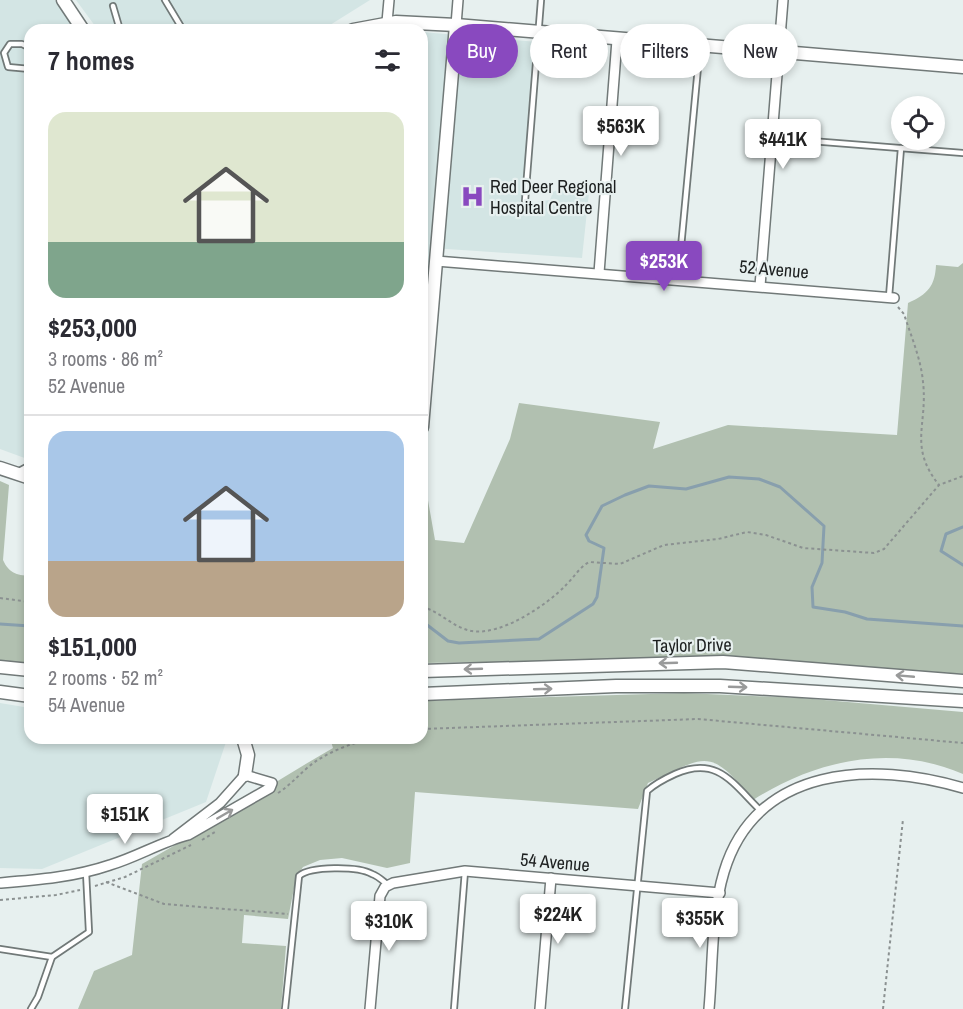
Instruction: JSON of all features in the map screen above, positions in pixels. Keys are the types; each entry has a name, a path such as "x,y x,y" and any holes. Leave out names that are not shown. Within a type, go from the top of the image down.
{"main road":[{"path":"63,0 79,24"},
{"path":"378,24 387,22 446,25"},
{"path":"608,39 620,40"},
{"path":"798,54 963,67"},
{"path":"428,314 436,261 452,78"},
{"path":"0,468 24,476"},
{"name":"Taylor Drive","path":"428,671 723,662 963,681"},
{"path":"0,667 24,669"},
{"path":"428,694 616,686 720,686 963,701"},
{"path":"0,692 24,695"},
{"path":"245,744 248,755 245,775"}],"street":[{"path":"387,22 389,0"},
{"path":"456,24 458,0"},
{"path":"781,24 783,0"},
{"path":"599,273 617,40"},
{"path":"760,286 777,78"},
{"name":"52 Avenue","path":"436,261 891,298"},
{"path":"709,1009 723,874 742,833 762,812 783,796 802,786 850,774 894,773 963,788"},
{"path":"0,883 86,872 112,865 188,835 261,794 272,783 245,775 220,803 173,839"},
{"name":"54 Avenue","path":"388,885 465,871 720,893"},
{"path":"540,1009 550,878"},
{"path":"370,1009 380,896 388,885"}],"lane":[{"path":"165,0 179,24"},
{"path":"539,24 541,0"},
{"path":"113,6 118,24"},
{"path":"24,45 10,44 3,53 8,67 24,68"},
{"path":"525,201 535,78"},
{"path":"678,279 697,78"},
{"path":"772,138 891,147"},
{"path":"891,298 901,150"},
{"path":"926,150 963,153"},
{"path":"14,473 24,468"},
{"path":"626,1009 636,886 647,791 656,782 692,766 718,770 762,812"},
{"path":"285,1009 293,914 299,876 310,869 367,872 388,885"},
{"path":"454,1009 465,871"},
{"path":"31,1009 38,997 52,957 89,932 86,872"},
{"path":"0,949 52,957"}],"path":[{"path":"891,298 904,314 921,368 924,384 922,455 927,470 939,485"},
{"path":"428,609 437,612 463,629 489,630 538,610 585,564 629,562 670,544 718,539 743,532 761,533 792,545 815,549 870,554 884,549 939,485 963,476"},
{"path":"0,598 24,601"},
{"path":"428,729 698,719 963,742"},
{"path":"306,769 334,752 356,744"},
{"path":"883,1009 903,819"},
{"path":"106,882 164,904 293,914"}],"shaded area":[{"path":"0,0 55,0 73,24 24,24 24,458 0,449"},
{"path":"76,0 370,0 332,24 94,24"},
{"name":"Red Deer Regional Hospital Centre","path":"428,33 446,34 446,78 518,78 518,40 530,41 530,78 535,78 523,204 550,200 553,192 574,182 590,183 582,258 432,248 428,291"},
{"path":"0,703 24,707 24,744 225,744 206,802 42,869 0,868"}],"green space":[{"path":"963,263 963,674 752,658 428,663 428,500 435,540 464,543 510,439 519,403 660,422 653,449 728,425 897,435 908,303 925,293 932,284 936,265 958,267"},
{"path":"0,481 9,485 3,560 8,568 24,575 24,666 0,663"},
{"path":"684,693 801,698 963,712 963,774 909,759 855,760 802,775 753,800 726,770 705,761 695,762 648,783 638,809 415,792 410,863 387,868 342,858 320,860 303,867 296,878 288,919 244,915 242,943 286,946 281,1009 78,1009 94,971 132,955 142,864 333,748 332,744 428,744 428,701"}],"waterway":[{"path":"428,626 448,641 459,643 539,639 593,604 597,597 604,548 589,541 586,535 602,506 649,486 686,489 729,477 759,479 780,487 824,526 822,563 812,587 813,607 845,612 867,619 963,626"},
{"path":"963,527 946,534 941,551 963,565"},
{"path":"0,624 24,626"}],"place":[{"name":"Red Deer Regional Hospital Centre","path":"472,196"}]}
